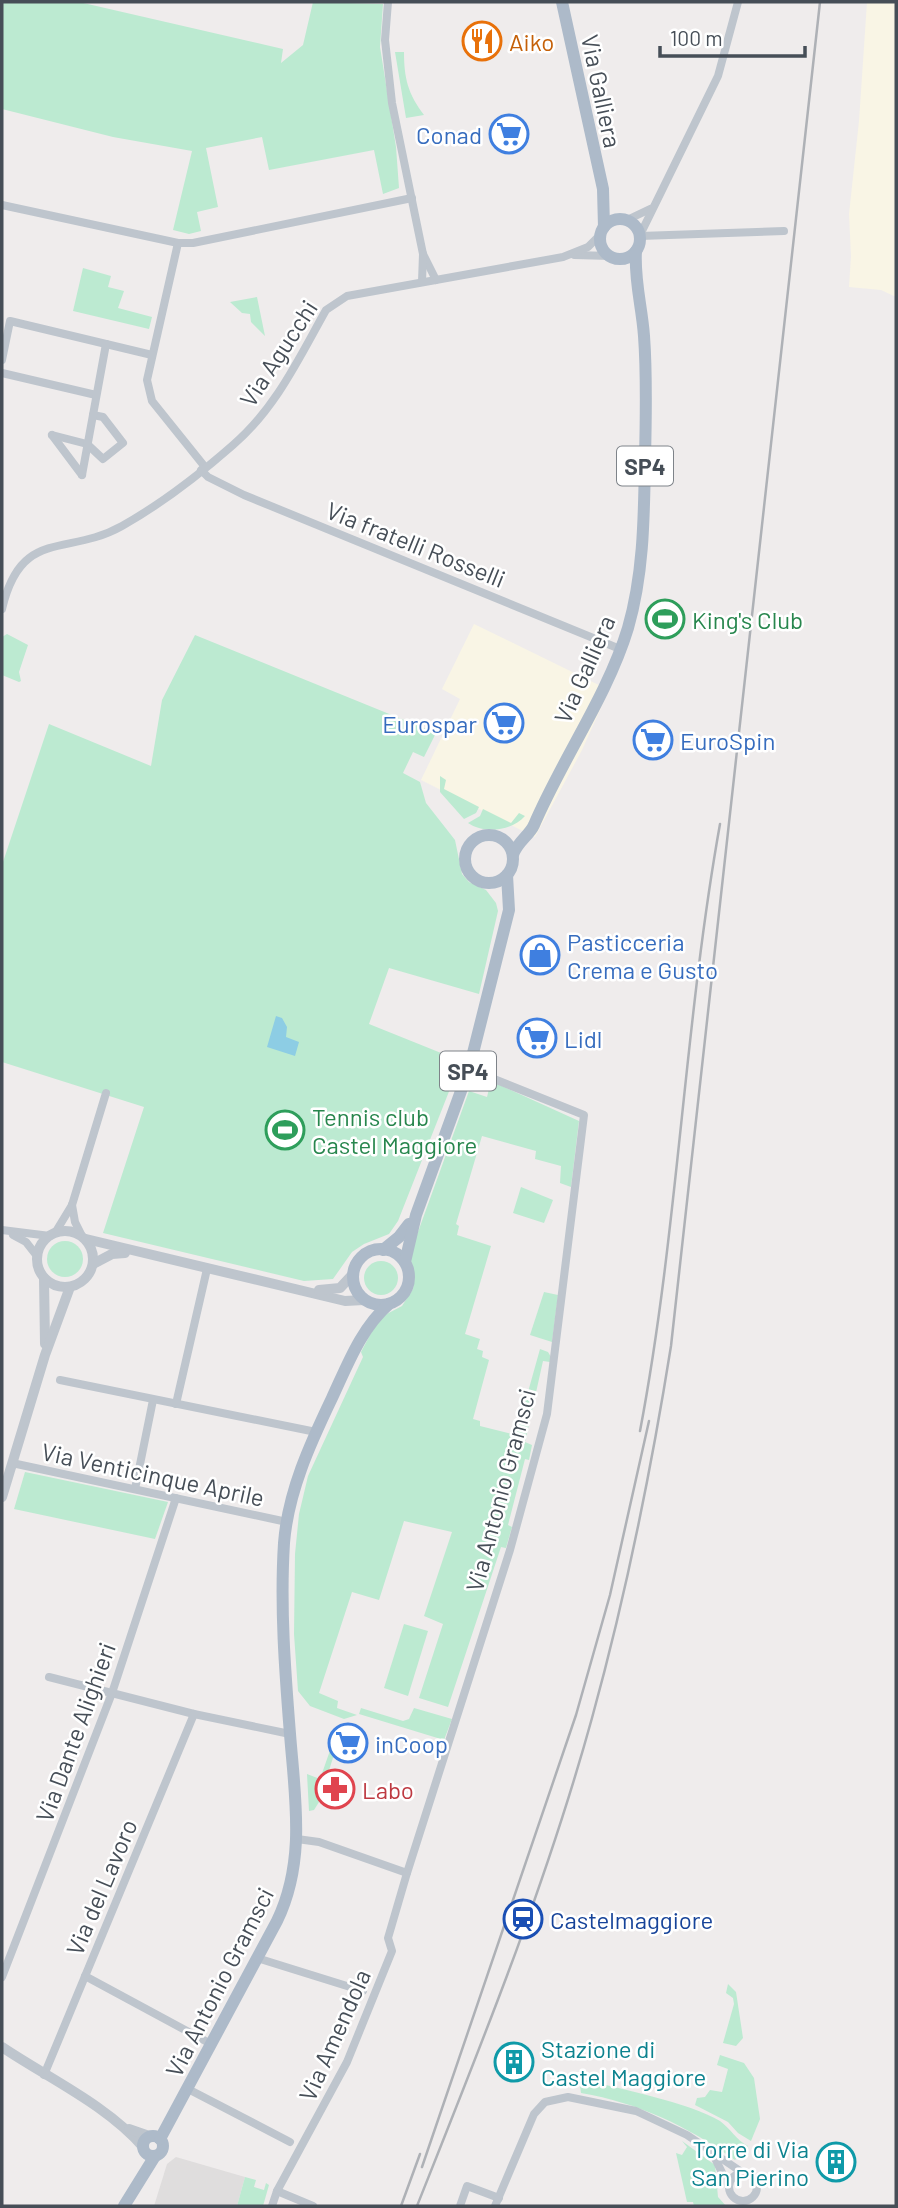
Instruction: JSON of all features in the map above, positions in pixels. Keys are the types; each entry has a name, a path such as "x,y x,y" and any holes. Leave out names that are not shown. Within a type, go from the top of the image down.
{"main road":[{"name":"Via Galliera","path":"562,2 603,189 602,231"},
{"name":"Via Galliera","path":"603,189 626,219"},
{"path":"611,257 626,258 636,251 640,235 634,224 626,219 612,220 602,231 603,250 635,281"},
{"name":"Via Galliera","path":"513,855 520,840 531,829 620,649 638,582 644,513 645,362 635,281 636,251"},
{"path":"505,921 502,903 487,883 473,876 465,857 476,839 514,832 537,815"},
{"path":"487,883 498,881 507,875 513,864 509,845 496,836"},
{"name":"SP4","path":"388,1304 406,1290 409,1273 405,1262 415,1215 469,1069 509,911 507,875"},
{"name":"SP4","path":"353,1273 363,1255 383,1250 399,1237 415,1215"},
{"path":"383,1250 397,1254 405,1262"},
{"path":"353,1273 354,1285 367,1301 388,1304"},
{"name":"Via Antonio Gramsci","path":"364,1333 367,1301"},
{"name":"Via Antonio Gramsci","path":"124,2206 145,2168 151,2146 188,2089 290,1890 297,1839 284,1619 287,1522 299,1476 316,1432 364,1333 388,1304"}],"street":[{"path":"388,2 386,60 423,254 422,282"},
{"path":"738,2 718,76 650,209 640,235 785,231"},
{"path":"2,205 178,243 192,243 412,198"},
{"path":"626,219 650,209"},
{"path":"571,255 588,247 602,231"},
{"name":"Via fratelli Rosselli","path":"178,243 147,380 152,401 208,477 244,495 620,649"},
{"path":"423,254 436,280"},
{"path":"571,255 611,257"},
{"name":"Via Agucchi","path":"2,610 13,576 34,554 58,543 106,535 203,469 235,443 270,407 331,305 347,296 571,255"},
{"path":"2,360 10,321 152,355"},
{"path":"93,415 103,417 123,443 103,459 87,444 52,435 82,475 87,444 106,344"},
{"path":"2,373 96,395"},
{"name":"Via Antonio Gramsci","path":"407,1873 510,1550 547,1414 584,1115 469,1069"},
{"path":"37,1256 43,1242 52,1234 72,1205 106,1093"},
{"path":"3,1230 26,1242 37,1256 39,1270 44,1278 56,1286 70,1287 88,1277 93,1264 93,1251 84,1237 72,1205"},
{"path":"3,1230 52,1234 66,1231 134,1253 292,1286 332,1291 345,1286 353,1273"},
{"path":"93,1264 112,1254 134,1253"},
{"path":"176,1404 207,1269"},
{"path":"44,1278 45,1355"},
{"path":"292,1286 345,1301 367,1301"},
{"path":"2,1497 45,1355 70,1287"},
{"path":"60,1380 316,1432"},
{"path":"135,1489 153,1400"},
{"name":"Via Venticinque Aprile","path":"12,1463 287,1522"},
{"name":"Via Dante Alighieri","path":"2,1977 112,1693 176,1497"},
{"path":"49,1677 194,1714 290,1734"},
{"name":"Via del Lavoro","path":"44,2075 194,1714"},
{"path":"297,1839 319,1842 407,1873"},
{"name":"Via Amendola","path":"272,2206 277,2191 347,2062 392,1951 388,1938 407,1873"},
{"path":"257,1958 363,1992"},
{"path":"85,1976 211,2044"},
{"path":"2,2047 151,2146"},
{"path":"188,2089 290,2143"},
{"path":"460,2206 467,2186 497,2202 534,2114 545,2102 556,2098 607,2104 636,2111 663,2122 755,2179 757,2188 750,2206"},
{"path":"709,2149 731,2191 733,2206"},
{"path":"731,2191 735,2176 743,2173"},
{"path":"277,2191 314,2206"},
{"path":"731,2191 742,2201 754,2196"}],"shaded area":[{"path":"867,2 896,2 896,297 881,290 849,287 849,214"},
{"path":"474,624 609,690 582,750 535,837 421,780 460,699 442,689"},
{"path":"176,2157 245,2177 237,2206 154,2206 167,2164"}],"green space":[{"path":"2,2 79,2 283,49 281,63 303,45 313,2 383,4 380,47 396,147 399,188 383,194 374,150 269,170 262,137 206,148 218,207 197,212 201,231 189,234 173,230 192,151 113,137 2,109"},
{"path":"395,52 404,52 408,85 424,115 406,118"},
{"path":"83,268 111,276 108,287 124,291 118,308 152,317 149,329 73,311"},
{"path":"257,297 265,336 251,322 250,314 242,313 230,302"},
{"path":"7,634 28,645 19,672 19,682 2,675 2,637"},
{"path":"195,635 436,733 424,757 413,752 403,773 420,782 426,803 455,840 462,874 469,882 486,890 496,903 498,911 479,994 389,968 369,1024 461,1061 398,1221 389,1234 352,1252 333,1279 304,1281 103,1233 144,1107 2,1062 2,865 49,724 151,766 162,700"},
{"path":"440,776 446,780 444,789 479,807 476,813 464,819 440,792"},
{"path":"483,809 511,823 519,813 525,816 513,825 490,830 468,823 480,816"},
{"path":"491,1081 579,1121 571,1187 560,1183 561,1166 535,1159 536,1151 482,1136 456,1224 459,1226 457,1235 491,1246 465,1334 480,1339 477,1349 483,1351 482,1357 489,1360 473,1419 480,1421 480,1426 516,1435 540,1349 548,1352 551,1357 550,1362 543,1361 525,1442 532,1445 529,1460 525,1459 508,1525 512,1527 506,1548 501,1547 448,1707 419,1698 443,1624 424,1616 452,1532 404,1521 379,1600 352,1592 319,1693 338,1701 337,1708 357,1715 344,1719 310,1706 298,1691 294,1634 295,1554 299,1514 308,1476 363,1357 361,1352 379,1318 402,1306 413,1289 410,1254 469,1091 487,1097"},
{"path":"521,1187 553,1200 544,1223 513,1213"},
{"path":"65,1241 78,1246 83,1259 78,1272 65,1277 52,1272 47,1259 52,1246"},
{"path":"381,1261 393,1266 398,1278 393,1290 381,1295 369,1290 364,1278 369,1266"},
{"path":"544,1292 558,1295 552,1342 530,1335"},
{"path":"25,1472 168,1502 155,1539 14,1509"},
{"path":"404,1624 428,1631 408,1696 384,1688"},
{"path":"361,1708 403,1721 409,1719 414,1708 452,1719 444,1740 359,1714"},
{"path":"333,1742 338,1742 319,1802 314,1810 309,1811 307,1774 320,1779"},
{"path":"728,1984 736,1992 743,2038 736,2046 723,2043 734,2004 733,1998 726,1993"},
{"path":"720,2055 744,2063 754,2078 760,2119 751,2141 738,2133 728,2122 695,2105 697,2098 705,2097 710,2090 722,2092 728,2069 717,2065"},
{"path":"579,2078 707,2114 720,2121 748,2146 735,2160 662,2118 623,2103 581,2093"},
{"path":"682,2141 715,2165 718,2197 726,2206 694,2206 693,2202 687,2202 676,2153 682,2155 687,2147"},
{"path":"245,2177 256,2180 254,2187 264,2190 266,2183 269,2185 263,2206 237,2206"}],"water":[{"path":"276,1016 282,1018 287,1027 286,1037 299,1042 295,1056 267,1047"}],"railway":[{"path":"417,2206 511,1964 574,1780 616,1626 655,1440 671,1346 820,2"},
{"path":"640,1431 653,1356 698,976 720,824"},
{"path":"422,2167 576,1715 610,1595 649,1421"},
{"path":"401,2206 420,2154"}],"place":[{"name":"Aiko","path":"482,41"},
{"name":"Conad","path":"509,134"},
{"name":"King's Club","path":"665,619"},
{"name":"Eurospar","path":"504,723"},
{"name":"EuroSpin","path":"653,740"},
{"name":"Pasticceria Crema e Gusto","path":"540,955"},
{"name":"Lidl","path":"537,1038"},
{"name":"Tennis club Castel Maggiore","path":"285,1130"},
{"name":"inCoop","path":"348,1743"},
{"name":"Labo","path":"335,1789"},
{"name":"Castelmaggiore","path":"523,1919"},
{"name":"Stazione di Castel Maggiore","path":"514,2062"},
{"name":"Torre di Via San Pierino","path":"836,2162"}]}
